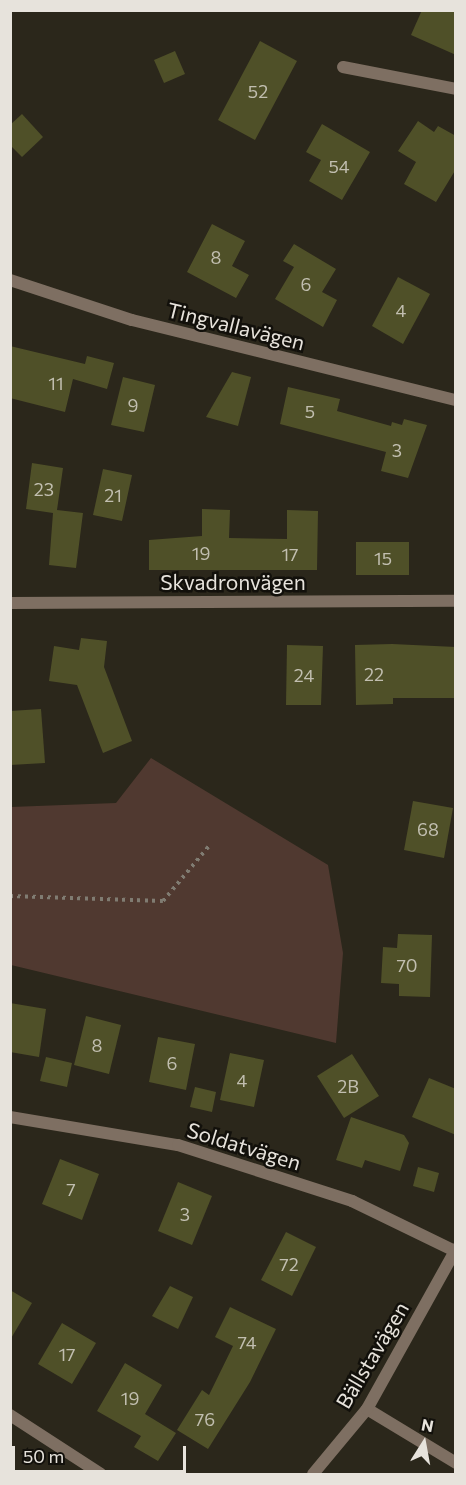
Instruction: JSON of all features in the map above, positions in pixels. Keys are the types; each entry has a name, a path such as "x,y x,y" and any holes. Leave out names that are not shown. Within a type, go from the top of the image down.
{"street":[{"path":"343,67 456,89"},
{"name":"Tingvallavägen","path":"10,280 132,320 456,400"},
{"name":"Skvadronvägen","path":"10,603 456,601"},
{"name":"Soldatvägen","path":"10,1117 178,1145 352,1201 455,1250"},
{"name":"Bällstavägen","path":"313,1474 367,1409 455,1250"},
{"path":"367,1409 456,1463"},
{"path":"10,1415 101,1474"}],"path":[{"path":"10,896 163,901 209,846"}],"shaded area":[{"path":"151,758 328,865 343,953 336,1043 11,965 11,807 116,803"}],"building":[{"path":"422,10 456,10 456,55 411,35"},
{"path":"260,41 297,61 255,140 218,120"},
{"path":"175,51 185,74 164,83 154,60"},
{"path":"22,114 43,137 22,157 10,145 10,125"},
{"path":"418,121 434,132 438,126 456,136 456,169 436,202 404,184 416,162 398,151"},
{"path":"322,124 370,152 342,200 309,181 321,160 306,152"},
{"path":"212,224 245,241 232,266 249,275 236,298 187,272"},
{"path":"294,244 336,269 322,292 337,300 323,327 275,299 294,267 283,261"},
{"path":"398,277 430,294 403,344 372,326"},
{"path":"10,346 85,364 87,356 114,363 107,389 73,379 65,412 10,398"},
{"path":"232,372 251,377 238,426 206,417"},
{"path":"123,377 155,385 144,432 111,425"},
{"path":"288,387 340,399 337,411 391,426 392,422 402,425 404,419 427,425 408,478 381,471 386,452 280,424"},
{"path":"32,463 63,468 57,510 83,513 76,568 49,565 53,513 26,509"},
{"path":"103,469 132,475 122,521 93,515"},
{"path":"202,509 230,510 229,538 287,539 287,510 318,511 317,570 149,570 149,540 202,536"},
{"path":"356,542 409,542 409,575 356,575"},
{"path":"81,638 107,641 104,667 132,741 103,753 77,685 49,681 54,646 79,650"},
{"path":"287,645 323,646 321,705 286,705"},
{"path":"355,645 456,647 456,698 393,698 393,704 356,705"},
{"path":"41,709 45,763 10,765 10,711"},
{"path":"413,801 453,808 444,858 404,850"},
{"path":"398,934 432,935 430,997 399,996 399,984 381,983 383,947 397,948"},
{"path":"10,1003 46,1009 39,1057 10,1052"},
{"path":"86,1016 121,1025 109,1074 74,1065"},
{"path":"158,1037 195,1044 186,1090 149,1082"},
{"path":"230,1053 264,1060 254,1107 220,1100"},
{"path":"352,1054 379,1096 344,1118 317,1076"},
{"path":"46,1057 72,1063 67,1087 40,1081"},
{"path":"429,1078 456,1089 456,1135 412,1117"},
{"path":"195,1087 216,1092 212,1112 190,1107"},
{"path":"351,1117 404,1135 409,1143 400,1171 365,1160 362,1168 336,1160"},
{"path":"60,1159 99,1174 82,1220 42,1204"},
{"path":"418,1167 439,1173 434,1192 413,1186"},
{"path":"178,1182 212,1196 192,1245 158,1231"},
{"path":"286,1232 316,1247 292,1296 261,1280"},
{"path":"170,1286 193,1297 178,1329 152,1316"},
{"path":"10,1290 32,1303 10,1340"},
{"path":"230,1307 276,1329 250,1382 208,1449 177,1430 202,1390 209,1395 233,1346 215,1337"},
{"path":"62,1323 96,1343 72,1384 38,1364"},
{"path":"125,1363 162,1385 145,1414 176,1433 158,1461 134,1447 141,1436 97,1411"}]}
